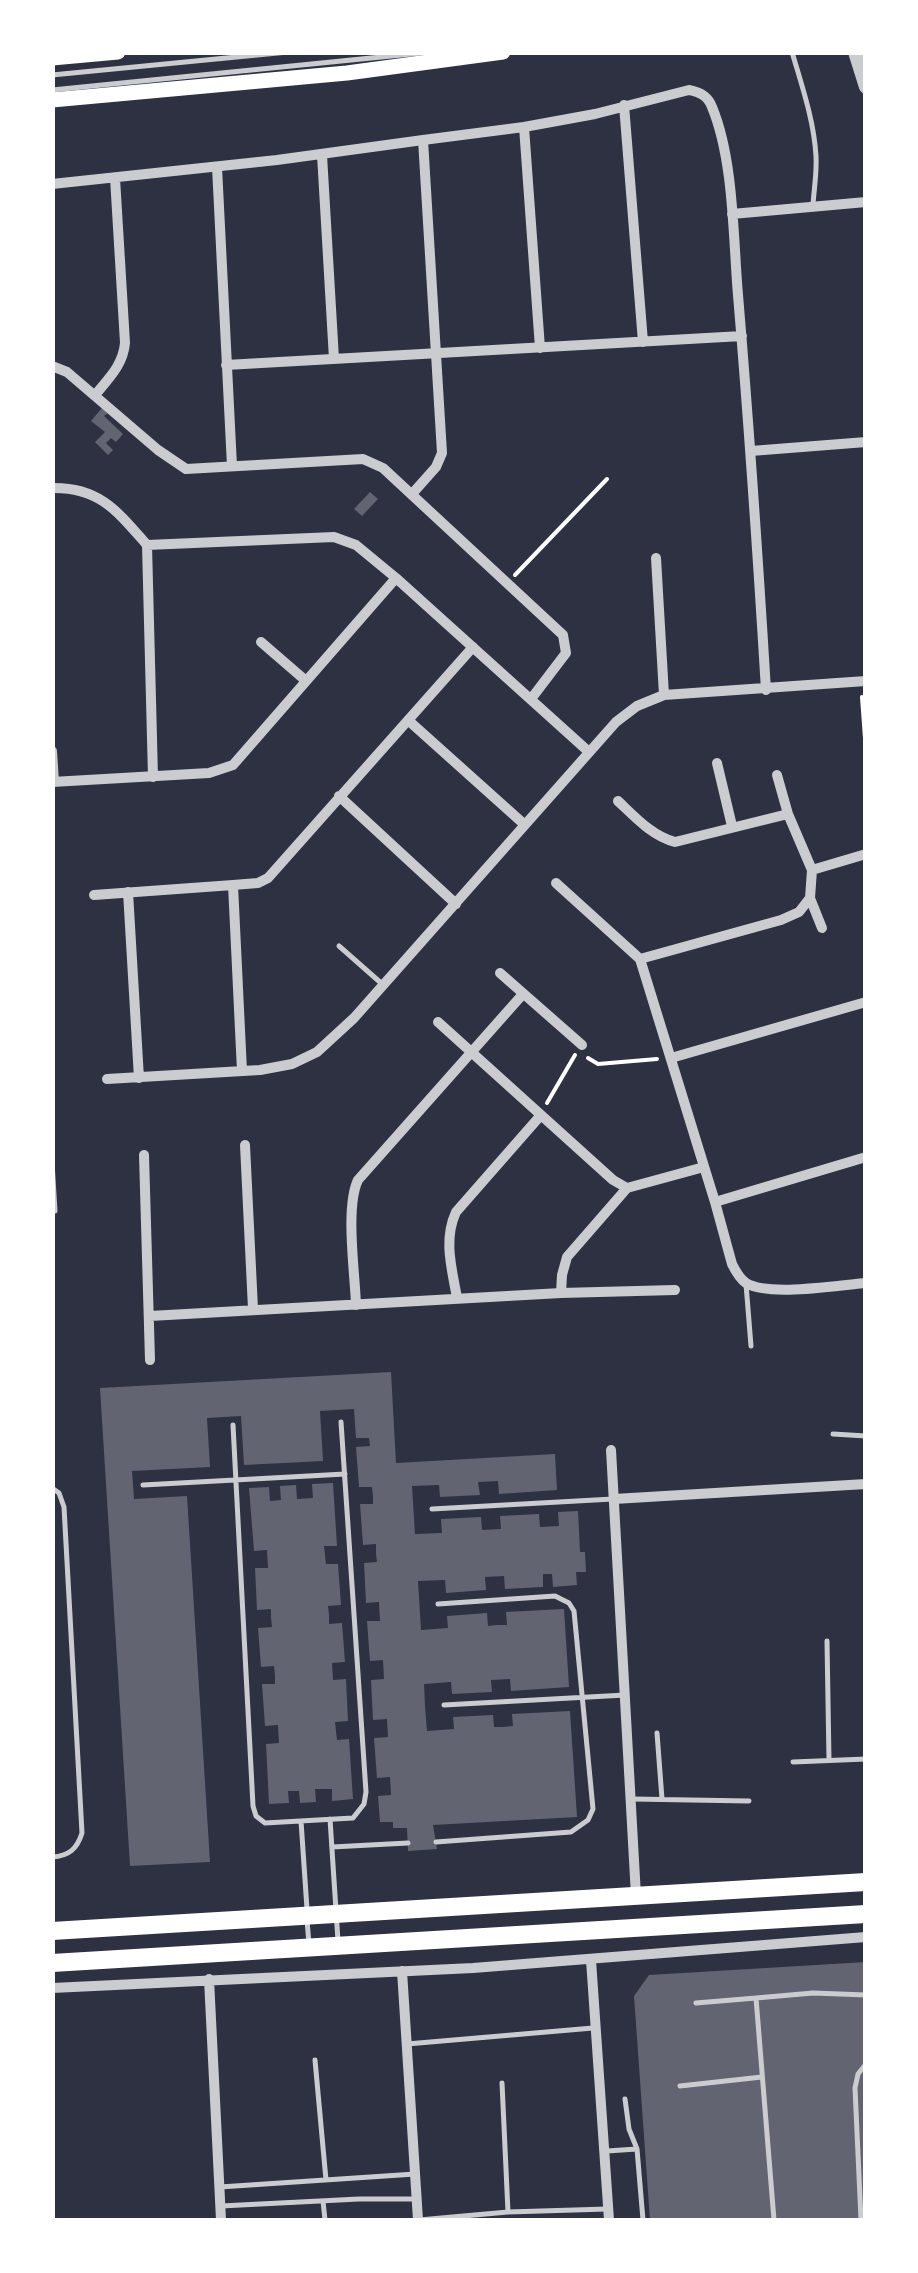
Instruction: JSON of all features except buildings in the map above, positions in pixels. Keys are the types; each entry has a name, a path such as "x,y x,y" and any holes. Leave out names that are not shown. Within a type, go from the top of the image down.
{"main road":[{"path":"52,58 118,52"},
{"path":"52,100 347,73 504,52"},
{"path":"52,1930 866,1882"},
{"path":"52,1962 866,1914"}],"street":[{"path":"855,52 866,87"},
{"path":"52,184 322,155 524,126 595,114 689,90 700,92 711,104 725,154 732,214 766,690"},
{"path":"624,105 642,342"},
{"path":"524,126 540,348"},
{"path":"412,494 436,467 442,453 423,140"},
{"path":"322,155 334,359"},
{"path":"217,167 232,466"},
{"path":"95,394 124,356 115,178"},
{"path":"732,214 866,202"},
{"path":"226,365 742,336"},
{"path":"52,366 68,372 186,468 363,459 383,468 563,635 566,653 531,699"},
{"path":"751,451 866,442"},
{"path":"52,488 89,492 120,516 147,545 153,777"},
{"path":"147,545 334,537 356,545 589,752"},
{"path":"656,558 664,694"},
{"path":"52,751 53,782 209,774 232,765 396,578"},
{"path":"261,642 305,680"},
{"path":"94,895 258,883 268,878 473,647"},
{"path":"108,1080 242,1071 292,1064 317,1052 354,1018 625,714 664,694 863,682"},
{"path":"409,722 525,825"},
{"path":"717,763 732,826"},
{"path":"777,775 788,814 812,870 810,898 822,928"},
{"path":"339,796 456,904"},
{"path":"618,801 650,830 675,842 788,814"},
{"path":"812,870 866,854"},
{"path":"556,882 640,959 732,1264 746,1283 769,1289 866,1283"},
{"path":"233,885 242,1071"},
{"path":"128,892 139,1078"},
{"path":"640,959 781,920 800,912 810,898"},
{"path":"500,973 582,1045"},
{"path":"356,1305 353,1192 358,1180 522,994"},
{"path":"672,1058 866,1002"},
{"path":"438,1022 620,1186 627,1188 704,1167"},
{"path":"457,1298 450,1225 456,1212 540,1115"},
{"path":"245,1144 254,1309"},
{"path":"144,1155 150,1360"},
{"path":"715,1202 866,1157"},
{"path":"561,1293 567,1257 627,1188"},
{"path":"150,1316 674,1290"},
{"path":"612,1450 636,1896"},
{"path":"614,1499 866,1484"},
{"path":"52,1988 402,1972 866,1937"},
{"path":"591,1960 608,2215"},
{"path":"402,1972 418,2220"},
{"path":"209,1980 221,2220"}],"lane":[{"path":"52,75 288,52"},
{"path":"52,90 431,52"},
{"path":"792,52 813,135 813,208"},
{"path":"339,946 383,985"},
{"path":"52,1162 55,1211"},
{"path":"746,1283 751,1346"},
{"path":"233,1426 253,1806 256,1816 265,1823 353,1818 364,1804 342,1422"},
{"path":"832,1434 866,1436"},
{"path":"143,1485 344,1474"},
{"path":"52,1488 64,1507 82,1834 70,1854 52,1857"},
{"path":"432,1509 614,1499"},
{"path":"436,1842 571,1832 588,1820 593,1809 574,1611 555,1596 438,1604"},
{"path":"827,1641 829,1760"},
{"path":"444,1706 625,1695"},
{"path":"658,1733 662,1799"},
{"path":"794,1762 866,1759"},
{"path":"630,1800 749,1801"},
{"path":"330,1819 338,1945"},
{"path":"301,1821 309,1947"},
{"path":"332,1847 408,1843"},
{"path":"696,2004 813,1993 866,1996"},
{"path":"756,1998 774,2220"},
{"path":"407,2044 595,2027"},
{"path":"315,2060 326,2180"},
{"path":"861,2220 855,2088 858,2074 866,2064"},
{"path":"680,2086 762,2077"},
{"path":"502,2083 508,2212"},
{"path":"625,2100 637,2149 643,2220"},
{"path":"604,2152 637,2149"},
{"path":"220,2187 415,2174"},
{"path":"220,2206 416,2199"},
{"path":"324,2201 324,2220"},
{"path":"418,2220 508,2212 608,2215"}],"path":[{"path":"508,582 607,478"},
{"path":"863,682 866,752"},
{"path":"540,1115 578,1051 598,1064 672,1058"}]}
